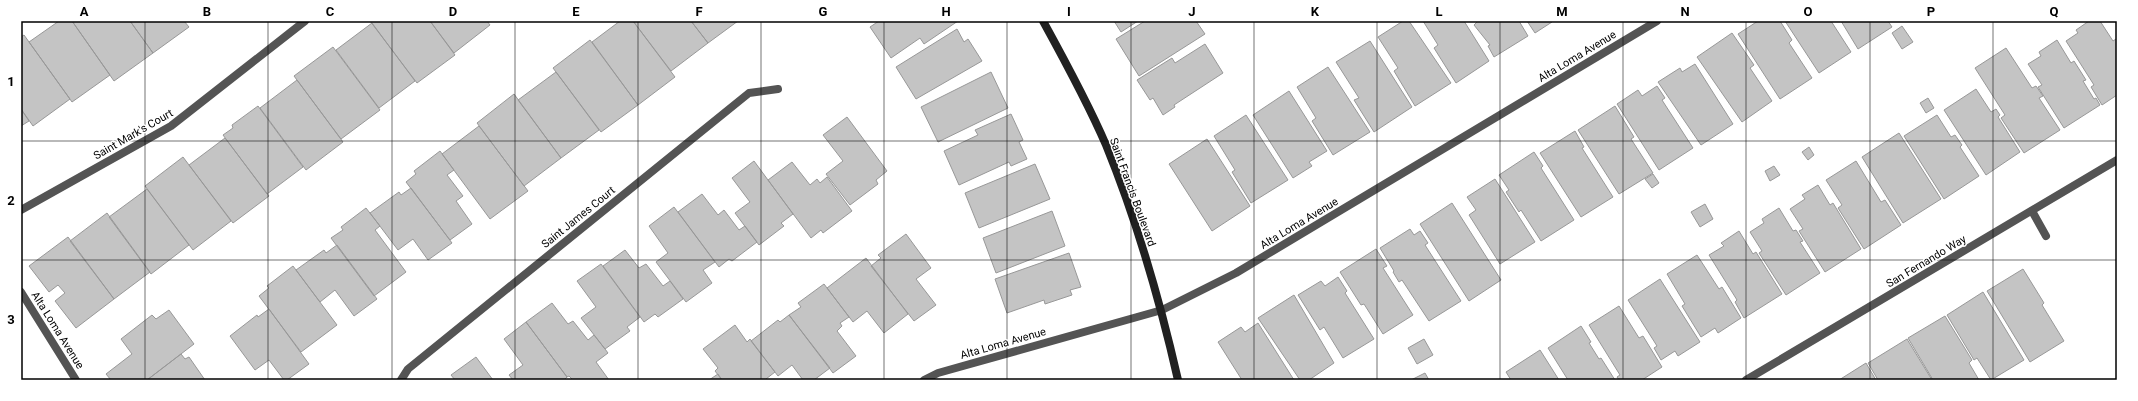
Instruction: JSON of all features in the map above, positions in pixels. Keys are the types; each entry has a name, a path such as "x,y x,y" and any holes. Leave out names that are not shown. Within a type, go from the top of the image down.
{"street":[{"name":"Saint Mark's Court","path":"21,210 171,126 306,21"},
{"name":"Saint Francis Boulevard","path":"1043,21 1066,63 1106,145 1136,227 1162,310 1178,380"},
{"name":"Alta Loma Avenue","path":"924,380 938,373 1162,310 1236,273 1657,21"},
{"name":"Saint James Court","path":"402,380 408,369 749,93 778,89"},
{"name":"San Fernando Way","path":"1746,380 2117,160"},
{"path":"2032,211 2046,236"},
{"name":"Alta Loma Avenue","path":"21,292 76,380"}],"building":[{"path":"59,21 72,21 110,75 72,102 29,42"},
{"path":"72,21 130,21 153,53 114,81"},
{"path":"130,21 184,21 189,27 153,53"},
{"path":"370,21 430,21 455,55 417,83"},
{"path":"430,21 487,21 490,25 454,53"},
{"path":"620,21 633,21 675,77 638,105 592,42"},
{"path":"633,21 691,21 708,43 671,71"},
{"path":"691,21 738,21 708,43"},
{"path":"879,21 958,21 924,44 920,38 891,58 870,27"},
{"path":"1114,21 1138,21 1121,32"},
{"path":"1145,21 1196,21 1205,34 1139,76 1116,39"},
{"path":"1403,21 1409,21 1451,83 1415,106 1394,71 1398,68 1378,37"},
{"path":"1423,21 1464,21 1489,61 1456,83 1434,48 1438,45"},
{"path":"1478,21 1519,21 1528,36 1494,57 1488,46 1490,45 1474,25"},
{"path":"1527,21 1552,21 1552,22 1535,33"},
{"path":"1758,21 1780,21 1792,40 1789,43 1812,78 1780,99 1738,34"},
{"path":"1785,21 1831,21 1851,52 1819,73"},
{"path":"1841,21 1888,21 1892,27 1858,49"},
{"path":"2089,21 2100,21 2113,41 2116,39 2117,41 2117,95 2102,105 2091,87 2094,85 2066,41 2078,33 2076,30"},
{"path":"372,23 415,81 379,108 336,50"},
{"path":"1902,26 1913,42 1902,49 1892,33"},
{"path":"957,29 964,42 968,39 982,61 916,99 896,67"},
{"path":"1732,33 1754,65 1750,68 1772,101 1742,122 1697,57"},
{"path":"24,35 70,99 33,126 21,109 21,37"},
{"path":"590,40 638,105 601,132 553,68"},
{"path":"2057,40 2071,63 2074,61 2086,80 2083,81 2094,99 2096,98 2100,105 2064,128 2038,87 2042,85 2028,64 2041,56 2039,52"},
{"path":"1370,41 1412,107 1374,132 1354,100 1359,98 1336,62"},
{"path":"1205,44 1223,73 1174,105 1175,107 1163,115 1153,98 1150,100 1137,80 1172,58 1175,63"},
{"path":"333,47 380,110 341,139 294,76"},
{"path":"2006,48 2032,88 2036,86 2043,96 2039,98 2060,130 2024,153 2001,118 2005,115 1975,68"},
{"path":"1695,64 1733,124 1701,145 1658,82 1680,68 1682,72"},
{"path":"1328,67 1370,132 1333,155 1312,121 1316,118 1297,87"},
{"path":"556,72 599,130 561,158 518,100"},
{"path":"991,72 1008,108 938,142 921,107"},
{"path":"297,80 343,142 306,170 260,108"},
{"path":"1657,86 1665,98 1662,100 1693,148 1659,170 1617,104 1638,90 1642,96"},
{"path":"1976,89 1991,112 1996,109 2000,115 1998,117 2020,152 1986,175 1944,110"},
{"path":"1289,91 1327,151 1309,162 1312,166 1293,178 1253,115"},
{"path":"514,94 561,158 524,186 477,123"},
{"path":"1928,98 1934,108 1926,113 1920,103"},
{"path":"258,106 303,167 267,194 223,135 233,128 232,125"},
{"path":"1615,106 1634,137 1631,139 1653,173 1619,194 1578,130"},
{"path":"21,109 29,121 21,126"},
{"path":"1011,114 1023,140 1019,142 1027,159 1011,166 1009,162 959,185 944,151 978,135 975,130"},
{"path":"1246,115 1288,180 1251,203 1232,172 1235,170 1214,136"},
{"path":"1937,115 1951,137 1955,135 1962,145 1960,147 1979,176 1944,199 1904,136"},
{"path":"847,117 887,171 876,180 878,184 850,205 826,174 843,161 823,135"},
{"path":"479,126 528,191 490,219 442,154"},
{"path":"1575,131 1584,147 1582,148 1613,197 1581,217 1540,153"},
{"path":"1899,133 1941,199 1903,223 1862,157"},
{"path":"225,138 269,196 233,223 189,165"},
{"path":"1207,139 1250,206 1212,231 1169,164"},
{"path":"1809,147 1814,155 1808,160 1802,152"},
{"path":"440,151 454,170 447,175 463,196 456,201 472,224 450,240 406,182 416,174 414,171"},
{"path":"1534,152 1543,166 1541,168 1574,220 1541,241 1521,210 1519,212 1506,192 1509,190 1499,175"},
{"path":"183,157 231,221 193,250 145,186"},
{"path":"754,161 793,214 781,223 784,226 759,245 735,213 750,202 732,178"},
{"path":"1856,161 1881,202 1885,200 1901,225 1864,249 1838,208 1842,205 1826,180"},
{"path":"792,162 810,185 817,179 820,183 827,177 852,211 823,233 821,230 811,238 768,180"},
{"path":"1035,164 1050,199 979,228 965,193"},
{"path":"1774,166 1780,175 1770,181 1765,171"},
{"path":"1653,174 1659,183 1652,188 1645,179"},
{"path":"1495,179 1535,242 1500,264 1469,215 1476,210 1467,197"},
{"path":"1818,185 1830,205 1833,203 1861,249 1825,272 1799,231 1803,229 1790,209 1805,199 1802,195"},
{"path":"411,188 452,243 428,260 413,239 398,250 370,213 399,192 401,195"},
{"path":"147,189 189,245 151,274 109,217"},
{"path":"702,194 718,215 724,210 739,230 745,226 757,242 732,261 729,259 719,267 678,212"},
{"path":"1452,203 1501,280 1469,301 1420,224"},
{"path":"1705,204 1713,219 1700,227 1691,212"},
{"path":"674,207 715,262 703,270 712,283 686,302 656,262 668,253 649,226"},
{"path":"366,208 380,226 375,230 406,272 374,296 331,238 343,230 341,227"},
{"path":"1779,208 1793,231 1796,230 1803,241 1800,242 1820,273 1786,295 1759,253 1762,251 1750,232 1764,223 1762,219"},
{"path":"1052,211 1065,246 996,273 983,238"},
{"path":"107,213 150,272 114,299 70,241"},
{"path":"1410,229 1414,235 1420,231 1428,243 1425,245 1461,301 1429,321 1402,280 1399,282 1380,248"},
{"path":"1739,231 1753,254 1756,252 1782,294 1744,318 1735,302 1737,300 1709,255 1724,246 1721,243"},
{"path":"906,234 931,268 916,279 936,305 914,321 871,266 881,258 878,255"},
{"path":"68,237 114,299 76,328 55,301 65,293 58,285 49,292 29,266"},
{"path":"337,245 377,299 354,316 335,290 320,302 296,270 324,250 326,253"},
{"path":"1376,249 1387,266 1383,268 1413,315 1383,334 1364,304 1361,305 1340,272"},
{"path":"625,250 639,268 646,264 663,286 670,281 683,299 658,317 655,314 644,322 603,266"},
{"path":"1069,253 1081,287 1070,290 1072,295 1045,304 1044,300 1007,313 995,279"},
{"path":"1697,255 1719,289 1722,287 1741,318 1718,333 1715,328 1701,337 1682,306 1685,304 1667,274"},
{"path":"866,258 908,314 884,333 867,311 853,322 827,288"},
{"path":"601,264 640,317 627,327 630,331 605,349 581,318 596,307 577,281"},
{"path":"293,266 337,325 301,352 259,296 269,288 267,286"},
{"path":"2023,269 2044,303 2042,305 2064,341 2030,362 1987,291"},
{"path":"1338,277 1347,291 1345,293 1374,339 1343,358 1324,327 1320,330 1298,295 1321,281 1325,286"},
{"path":"1660,279 1700,342 1678,356 1675,351 1661,360 1654,348 1657,346 1628,300"},
{"path":"824,284 849,317 840,323 842,326 837,331 856,356 833,373 789,315 801,307 798,303"},
{"path":"1983,292 2024,360 1991,380 1977,358 1974,360 1947,315"},
{"path":"1294,295 1334,363 1309,380 1300,380 1258,318"},
{"path":"552,303 568,324 573,321 588,340 594,335 608,353 596,362 609,380 573,380 569,376 567,377 526,322"},
{"path":"1619,306 1639,338 1643,336 1662,367 1642,380 1619,380 1617,377 1620,375 1589,325"},
{"path":"269,309 309,364 287,380 284,380 269,360 255,370 230,336 257,315 258,317"},
{"path":"169,310 194,344 147,380 111,380 106,374 132,354 121,339 152,315 156,319"},
{"path":"789,315 830,368 814,380 803,380 792,365 778,376 751,341 778,320 780,322"},
{"path":"1945,316 1972,360 1969,363 1979,380 1933,380 1908,338"},
{"path":"526,322 567,377 564,380 513,380 509,375 523,365 504,339"},
{"path":"1258,323 1294,380 1242,380 1218,342 1241,327 1245,332"},
{"path":"735,325 747,342 750,339 775,372 766,379 768,380 722,380 715,371 718,368 703,349"},
{"path":"1581,326 1599,359 1601,358 1615,380 1568,380 1548,348"},
{"path":"1424,339 1433,355 1417,364 1408,348"},
{"path":"1907,339 1932,380 1878,380 1868,363"},
{"path":"1540,350 1559,380 1511,380 1506,372"},
{"path":"181,354 185,359 189,357 205,380 147,380"},
{"path":"476,357 493,380 455,380 451,375"},
{"path":"1866,363 1876,380 1839,380"},
{"path":"1425,373 1429,380 1411,380"},
{"path":"718,374 722,380 709,380"}]}
